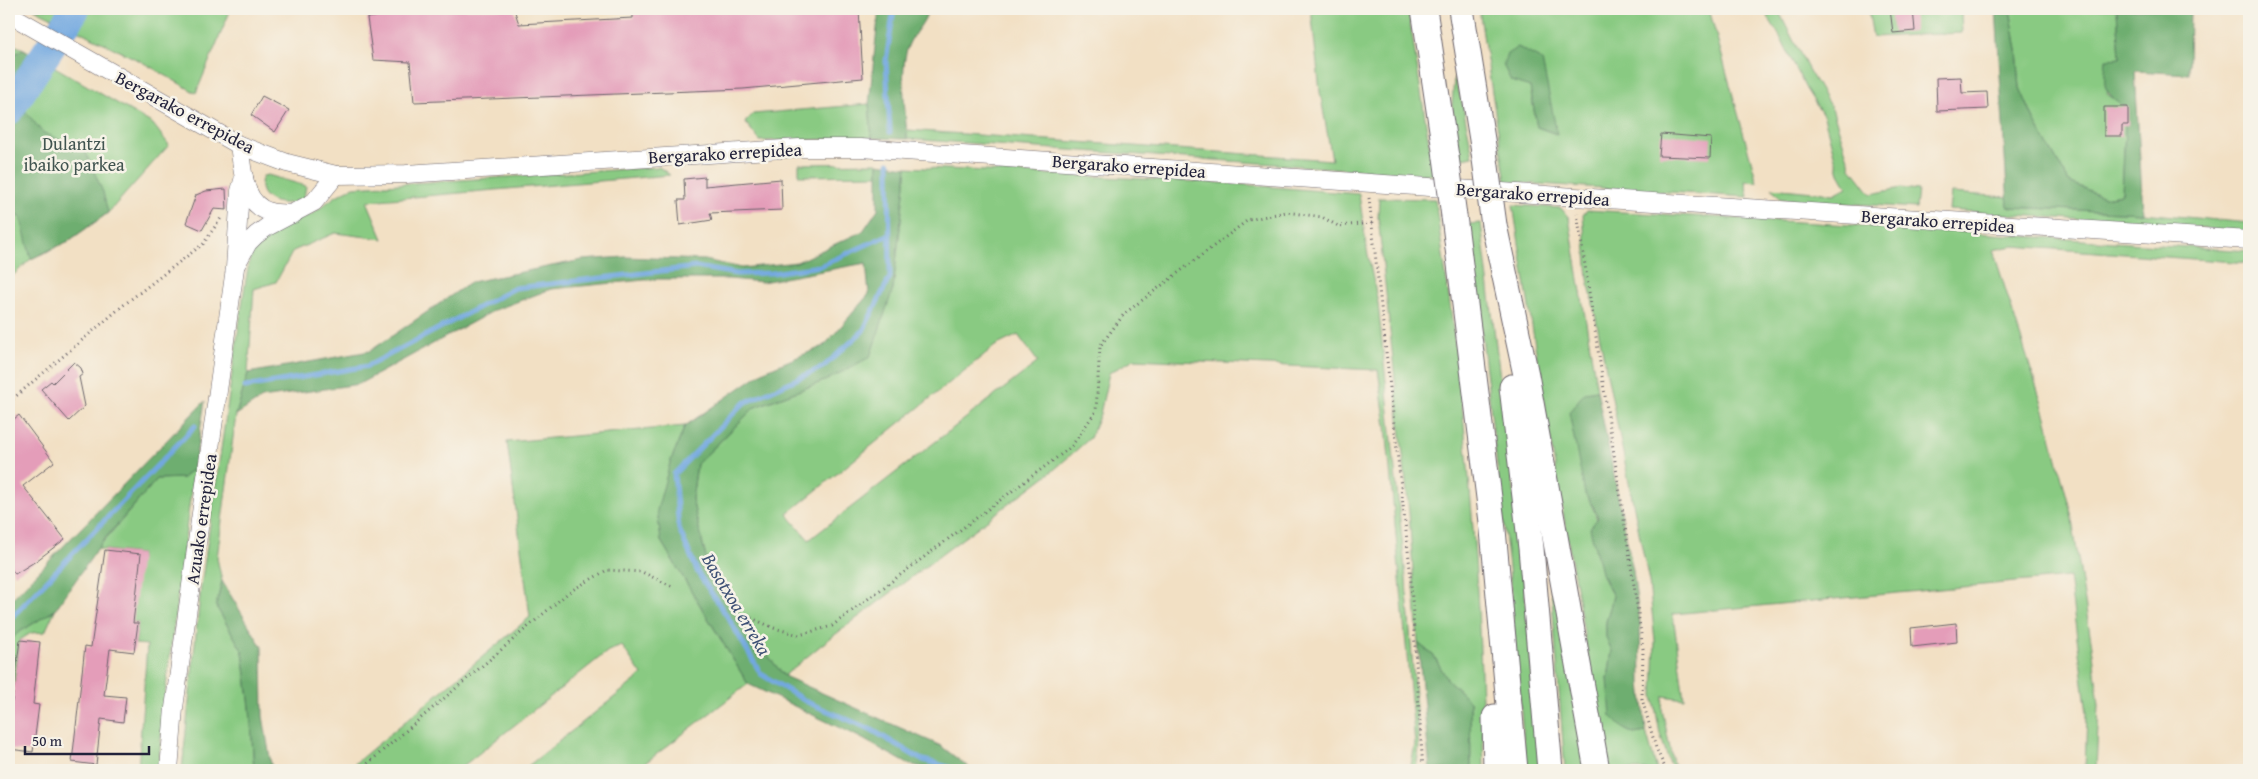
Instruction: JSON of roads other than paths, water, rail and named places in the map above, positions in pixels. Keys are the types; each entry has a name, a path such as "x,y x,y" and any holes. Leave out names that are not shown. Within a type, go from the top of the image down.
{"highway":[{"path":"1424,9 1454,216 1493,530 1514,770"},
{"path":"1461,9 1494,225 1531,548 1550,770"},
{"path":"1494,225 1526,375 1596,770"},
{"path":"1493,530 1496,770"}],"street":[{"name":"Bergarako errepidea","path":"9,14 239,145 287,163 336,175 406,174 799,148 861,148 1575,197 2249,240"},
{"path":"239,145 244,177 250,197 258,206 270,212 294,214"},
{"path":"235,268 248,243 256,235 267,227 314,202 336,175"},
{"name":"Azuako errepidea","path":"169,770 174,708 235,268 240,191 244,177"}],"waterway":[{"path":"9,110 75,9"},
{"name":"Basotxoa erreka","path":"890,132 886,61 894,9"},
{"name":"Basotxoa erreka","path":"889,163 890,277 863,331 823,367 744,403 674,474 679,529 698,573 729,619 761,674 807,702 872,730 920,759 958,770"},
{"path":"245,387 368,366 515,288 696,267 737,274 772,273 820,266 890,234"},
{"path":"9,620 195,426"}],"park label":[{"name":"Dulantzi ibaiko parkea","path":"74,153"}]}
